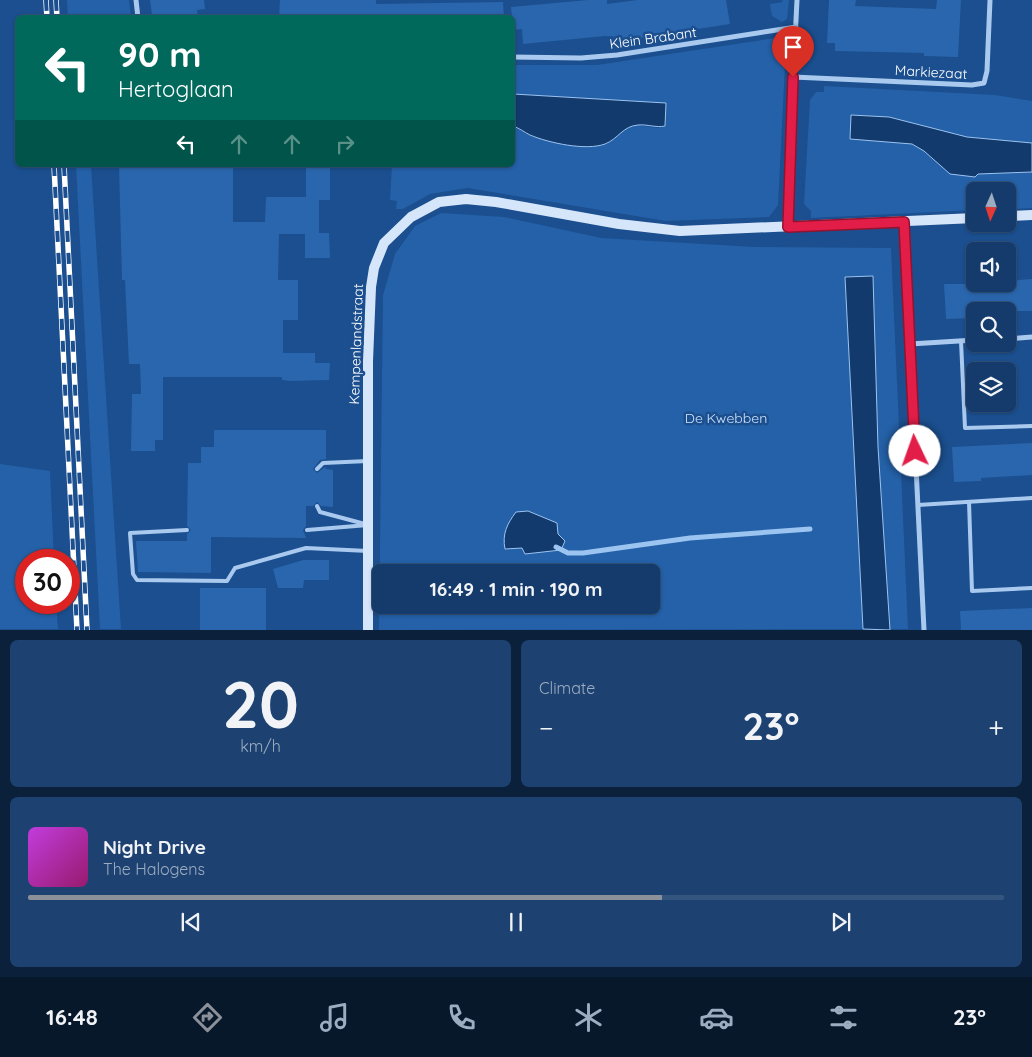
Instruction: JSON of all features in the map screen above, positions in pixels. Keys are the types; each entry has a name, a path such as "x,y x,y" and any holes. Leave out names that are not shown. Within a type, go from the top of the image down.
{"street":[{"path":"136,0 138,15"},
{"path":"788,227 797,0"},
{"name":"Markiezaat","path":"793,77 972,85 984,83 987,71 990,0"},
{"name":"Klein Brabant","path":"515,57 581,58 617,55 796,28"},
{"name":"Kempenlandstraat","path":"368,630 368,361 374,268 384,243 411,217 439,202 466,199 496,202 619,224 680,231 966,219"},
{"path":"1016,216 1032,215"},
{"path":"904,222 924,630"},
{"path":"1016,338 1032,337"},
{"path":"910,344 966,341"}],"lane":[{"path":"961,341 965,428 1032,426"},
{"path":"317,469 323,464 368,461"},
{"path":"918,505 1032,498"},
{"path":"969,502 972,591 1032,588"},
{"path":"317,506 320,512 368,525"},
{"path":"306,530 368,525"},
{"path":"188,530 130,533 133,574 137,580 227,581 235,568 306,548 368,551"}],"green space":[{"path":"67,0 129,0 131,15 68,15"},
{"path":"782,0 789,0 787,19 782,22 772,16 770,4 783,2"},
{"path":"775,38 784,40 786,45 778,205 769,217 666,221 468,188 430,194 403,209 396,209 397,201 390,200 392,167 515,167 515,127 529,135 580,147 607,144 623,129 637,125 657,128 665,126 666,103 515,94 515,65 597,65"},
{"path":"824,86 995,95 1032,101 1032,143 967,137 889,117 851,115 850,138 912,144 924,151 950,174 975,177 978,174 1032,172 1032,208 1016,209 1016,182 966,182 966,210 811,218 811,211 804,204 810,100 816,92 824,92"},
{"path":"76,167 91,167 121,629 100,629"},
{"name":"De Kwebben","path":"441,213 504,217 601,238 755,247 891,248 908,629 379,630 379,614 660,614 660,564 380,564 383,295 395,254 415,226"},
{"path":"0,464 50,471 54,549 15,549 15,614 57,614 58,629 0,629"}],"shaded area":[{"path":"515,94 666,103 665,126 633,126 624,130 610,142 597,146 578,146 547,141 515,127"},
{"path":"851,115 889,117 967,137 1032,143 1032,172 978,174 975,177 950,174 924,151 912,144 850,139"},
{"path":"873,276 878,447 890,630 863,629 845,277"},
{"path":"528,511 557,523 558,534 565,541 561,550 525,554 522,548 505,549 505,534 510,521 516,512"}],"building":[{"path":"150,0 204,0 205,9 197,10 198,15 152,15"},
{"path":"280,0 376,0 376,4 503,2 504,15 279,15"},
{"path":"588,0 607,0 607,4 637,0 726,0 730,24 620,41 620,37 605,36 523,44 522,29 515,30 515,15 512,15 511,7"},
{"path":"829,0 856,0 855,6 936,9 937,0 961,0 958,57 924,56 924,53 835,51 835,43 827,43"},
{"path":"119,167 233,167 233,222 265,222 266,197 306,197 306,168 330,168 330,200 319,200 319,233 329,233 330,258 305,258 305,234 279,234 278,280 298,280 298,320 283,320 283,353 315,353 315,363 330,363 329,380 290,381 282,380 282,377 163,377 163,440 155,440 155,451 131,451 132,394 141,394 140,364 129,364 125,280 122,280"},
{"path":"1032,279 1032,311 1016,311 1016,302 966,302 966,318 946,319 944,284 966,284 966,292 1016,292 1016,280"},
{"path":"214,430 326,430 326,459 320,460 313,469 317,473 325,467 326,469 333,470 333,507 321,506 317,502 313,506 306,506 306,526 303,530 306,538 211,537 211,573 138,572 136,541 187,541 187,534 191,530 187,526 188,463 201,463 201,447 214,447"},
{"path":"1032,443 1032,475 981,478 981,481 954,482 952,447"},
{"path":"303,560 329,560 329,580 304,580 303,588 278,588 273,569"},
{"path":"200,588 266,588 266,630 200,630"},
{"path":"1032,608 1032,630 961,630 960,611"}],"waterway":[{"path":"556,547 568,553 583,553 690,538 810,529"}],"railway":[{"path":"46,0 47,15"},
{"path":"56,0 57,15"},
{"path":"54,167 77,630"},
{"path":"64,167 87,630"}],"route":[{"path":"793,77 787,200 788,227 904,222 915,451"}]}
